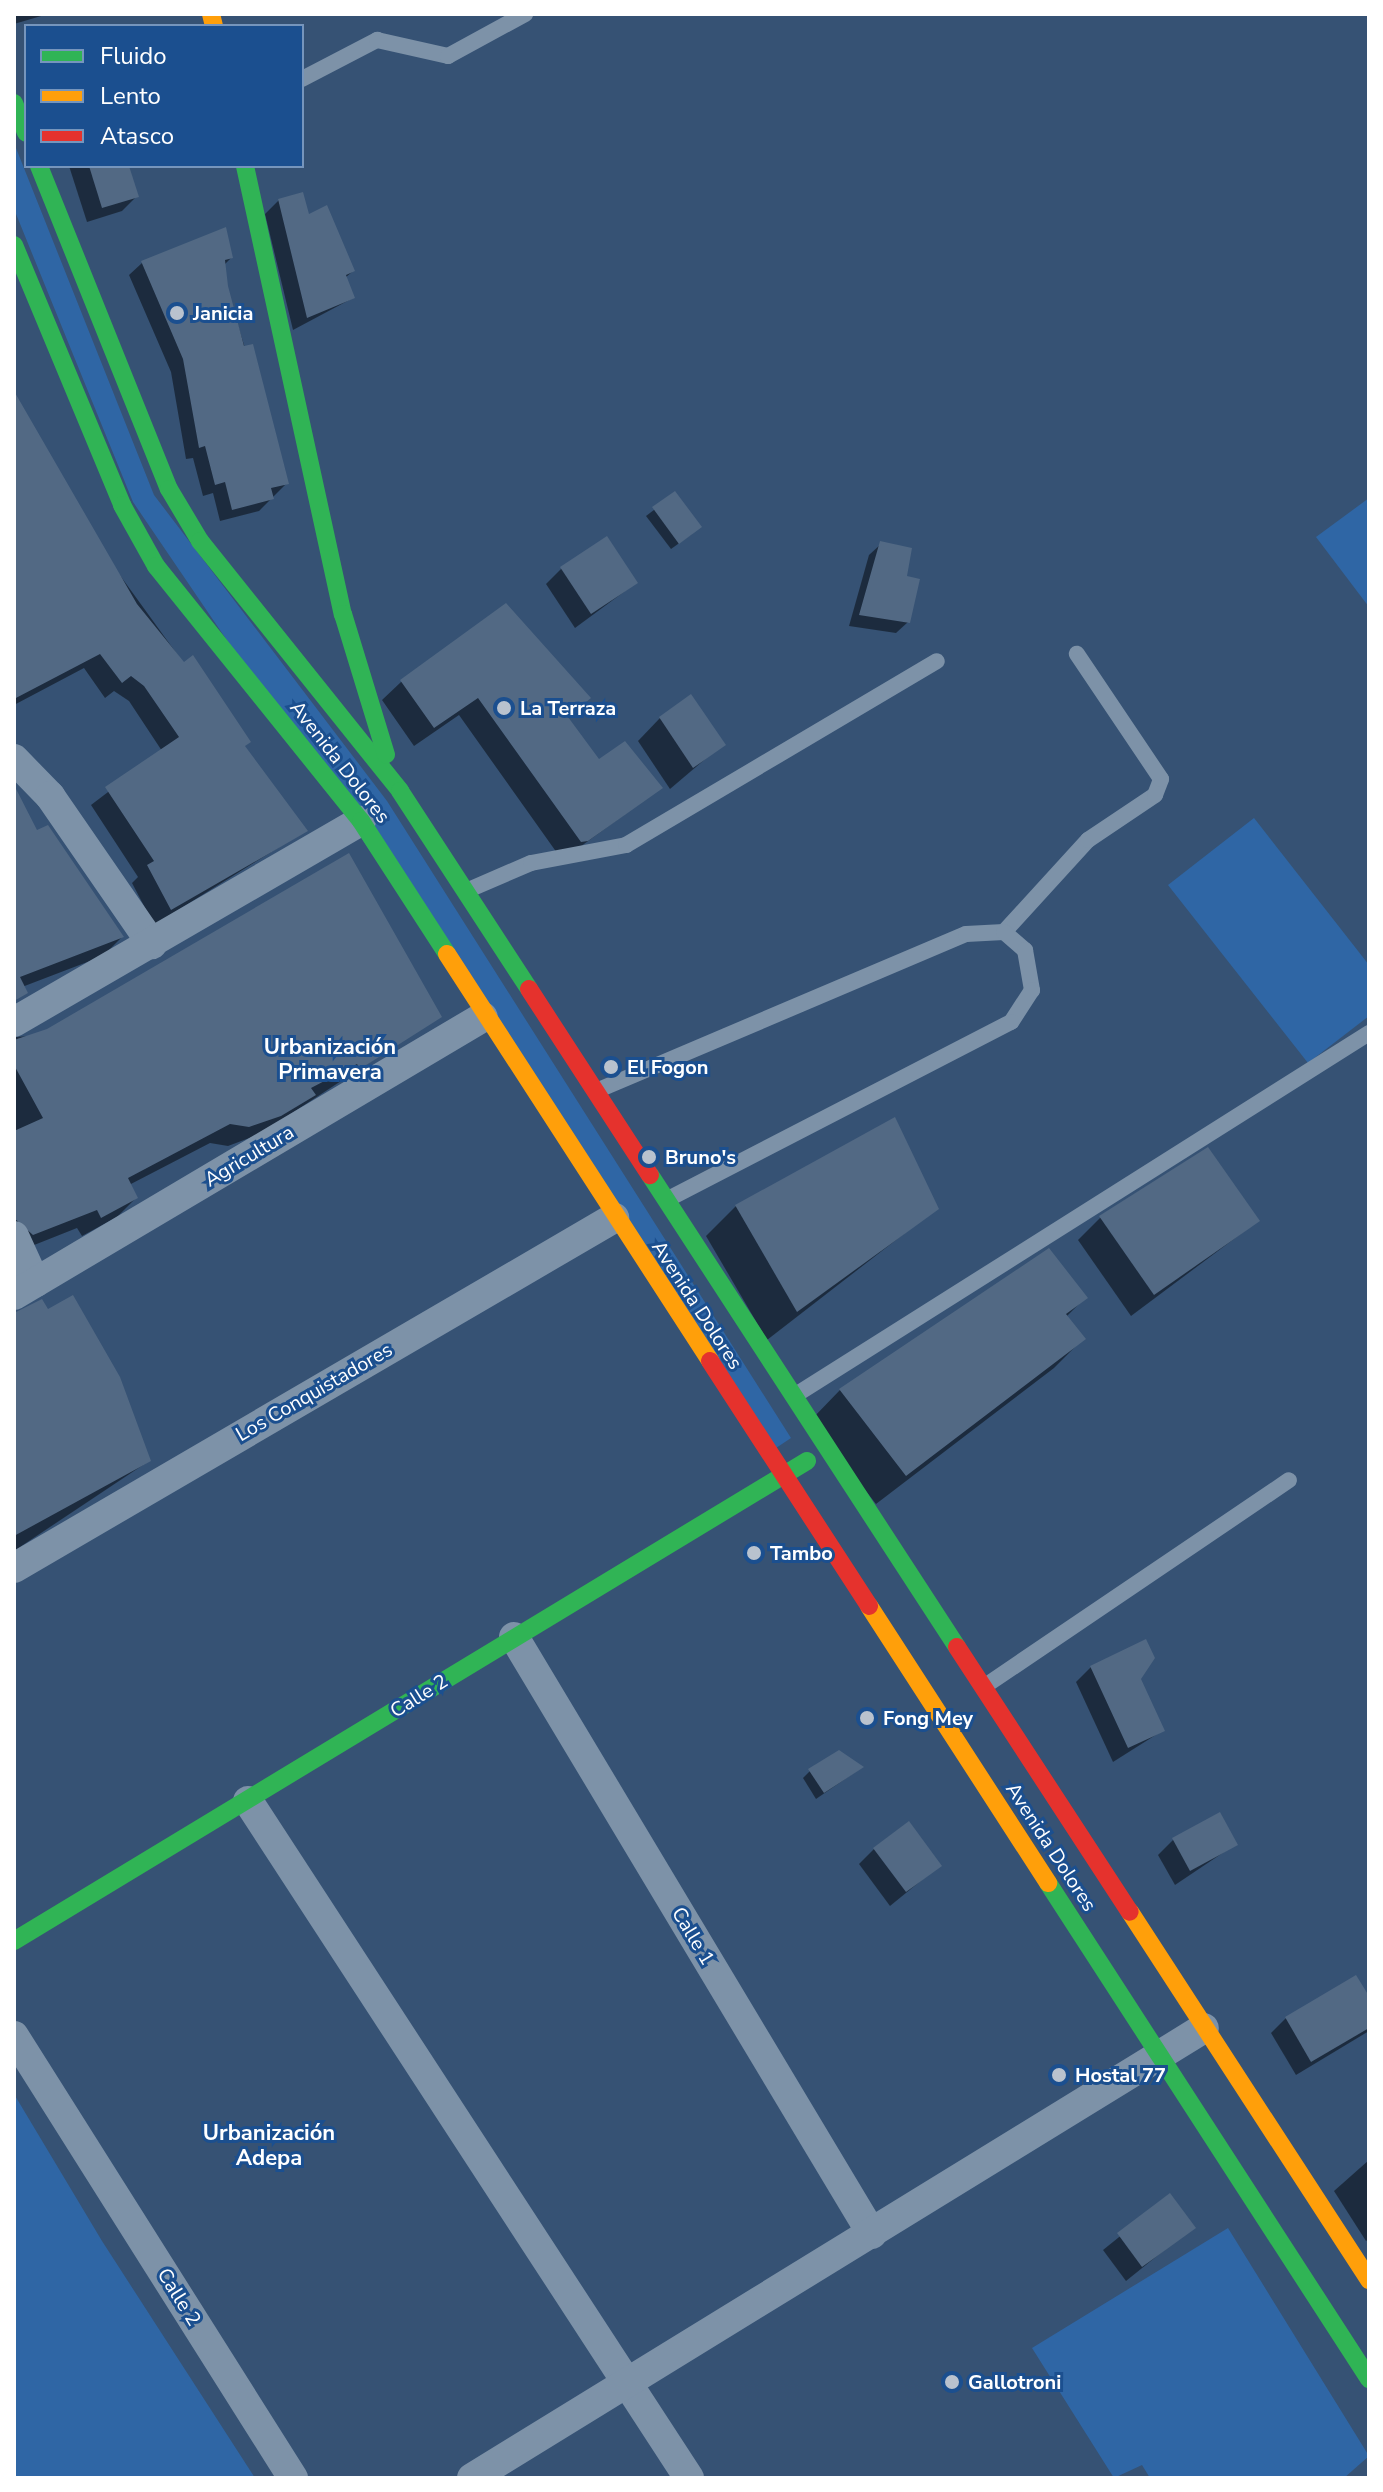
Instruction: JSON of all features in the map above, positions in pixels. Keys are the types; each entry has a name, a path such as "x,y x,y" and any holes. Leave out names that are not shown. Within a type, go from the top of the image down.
{"main road":[{"path":"14,103 24,128"},
{"name":"Avenida Dolores","path":"40,168 169,489 200,541 400,791 823,1451 1369,2280"},
{"path":"245,168 343,614 400,791"},
{"name":"Avenida Dolores","path":"14,245 26,308 122,505 156,566 361,821 483,1017 1369,2379"},
{"name":"Calle 2","path":"14,1941 823,1451"}],"street":[{"path":"14,759 50,796 152,944"},
{"path":"14,1022 361,821"},
{"name":"Agricultura","path":"24,1288 483,1017"},
{"name":"Los Conquistadores","path":"14,1568 614,1218"},
{"path":"14,1236 24,1288"},
{"name":"Calle 1","path":"514,1637 872,2234"},
{"path":"248,1801 689,2478"},
{"path":"472,2478 1204,2028"},
{"name":"Calle 2","path":"14,2036 293,2478"}],"lane":[{"path":"304,78 377,40 448,56 525,14"},
{"path":"1004,932 1088,840 1155,795 1161,779 1077,654"},
{"path":"464,892 531,863 626,845 937,661"},
{"path":"593,1092 966,934 1004,932 1025,950 1032,990 1011,1022 663,1202"},
{"path":"790,1399 1369,1033"},
{"path":"980,1689 1289,1480"}],"shaded area":[{"path":"14,143 154,495 387,801 791,1438 776,1448 133,502 14,209"},
{"path":"1369,498 1369,607 1316,537"},
{"path":"1254,818 1369,965 1369,1016 1308,1063 1168,885"},
{"path":"14,2094 102,2241 255,2478 14,2478"},
{"path":"1228,2228 1369,2456 1344,2478 1150,2478 1142,2465 1114,2478 1032,2348"}],"building":[{"path":"90,168 130,168 139,197 102,208"},
{"path":"303,192 309,214 327,205 355,271 346,275 355,298 307,318 278,199"},
{"path":"226,227 233,258 225,260 228,286 244,346 253,344 289,484 271,488 274,499 232,510 225,482 215,485 205,446 199,448 183,359 141,261"},
{"path":"14,391 137,604 184,662 193,655 251,742 245,746 308,831 171,910 147,865 154,861 105,787 179,737 144,686 131,676 122,683 100,654 14,699"},
{"path":"675,491 702,527 679,544 652,507"},
{"path":"607,536 638,583 591,614 560,567"},
{"path":"880,541 912,548 907,576 920,579 910,623 859,615"},
{"path":"506,603 591,698 568,717 599,759 625,741 663,788 588,841 581,842 478,698 434,728 400,680"},
{"path":"691,694 726,745 693,768 659,717"},
{"path":"14,785 37,830 48,825 124,937 20,977 28,993 14,1001"},
{"path":"349,853 442,1017 360,1069 357,1064 311,1088 316,1095 281,1116 249,1127 230,1124 128,1178 138,1198 101,1218 97,1210 33,1235 14,1218 14,1131 43,1118 14,1065 14,1040 47,1029"},
{"path":"895,1117 939,1209 797,1312 735,1205"},
{"path":"1208,1147 1260,1221 1154,1295 1099,1216"},
{"path":"1049,1248 1088,1298 1066,1314 1086,1339 906,1476 839,1389"},
{"path":"73,1295 120,1377 151,1461 14,1536 14,1313 42,1299 48,1309"},
{"path":"1146,1639 1155,1658 1141,1679 1165,1731 1128,1748 1090,1666"},
{"path":"839,1750 864,1767 824,1793 808,1769"},
{"path":"1220,1812 1238,1845 1190,1871 1172,1838"},
{"path":"909,1821 942,1866 906,1892 873,1848"},
{"path":"1356,1975 1369,1996 1369,2028 1311,2062 1285,2017"},
{"path":"1170,2193 1196,2228 1142,2267 1117,2233"}],"traffic: fast":[{"path":"14,103 24,128"},
{"path":"40,168 169,489 200,541 400,791 529,989"},
{"path":"245,168 343,614 386,755"},
{"path":"14,245 122,505 156,566 361,821 447,954"},
{"path":"650,1175 957,1647"},
{"path":"14,1941 807,1461"},
{"path":"1048,1883 1369,2379"}],"traffic: slow":[{"path":"211,14 214,24"},
{"path":"447,954 710,1361"},
{"path":"869,1606 1048,1883"},
{"path":"1130,1912 1369,2280"}],"traffic: jam":[{"path":"529,989 650,1175"},
{"path":"710,1361 869,1606"},
{"path":"957,1647 1130,1912"}],"place":[{"name":"Janicia","path":"177,313"},
{"name":"La Terraza","path":"504,708"},
{"name":"El Fogon","path":"611,1067"},
{"name":"Bruno's","path":"649,1157"},
{"name":"Tambo","path":"754,1553"},
{"name":"Fong Mey","path":"867,1718"},
{"name":"Hostal 77","path":"1059,2075"},
{"name":"Gallotroni","path":"952,2382"}],"district":[{"name":"Urbanización Primavera","path":"330,1060"},
{"name":"Urbanización Adepa","path":"269,2146"}]}
